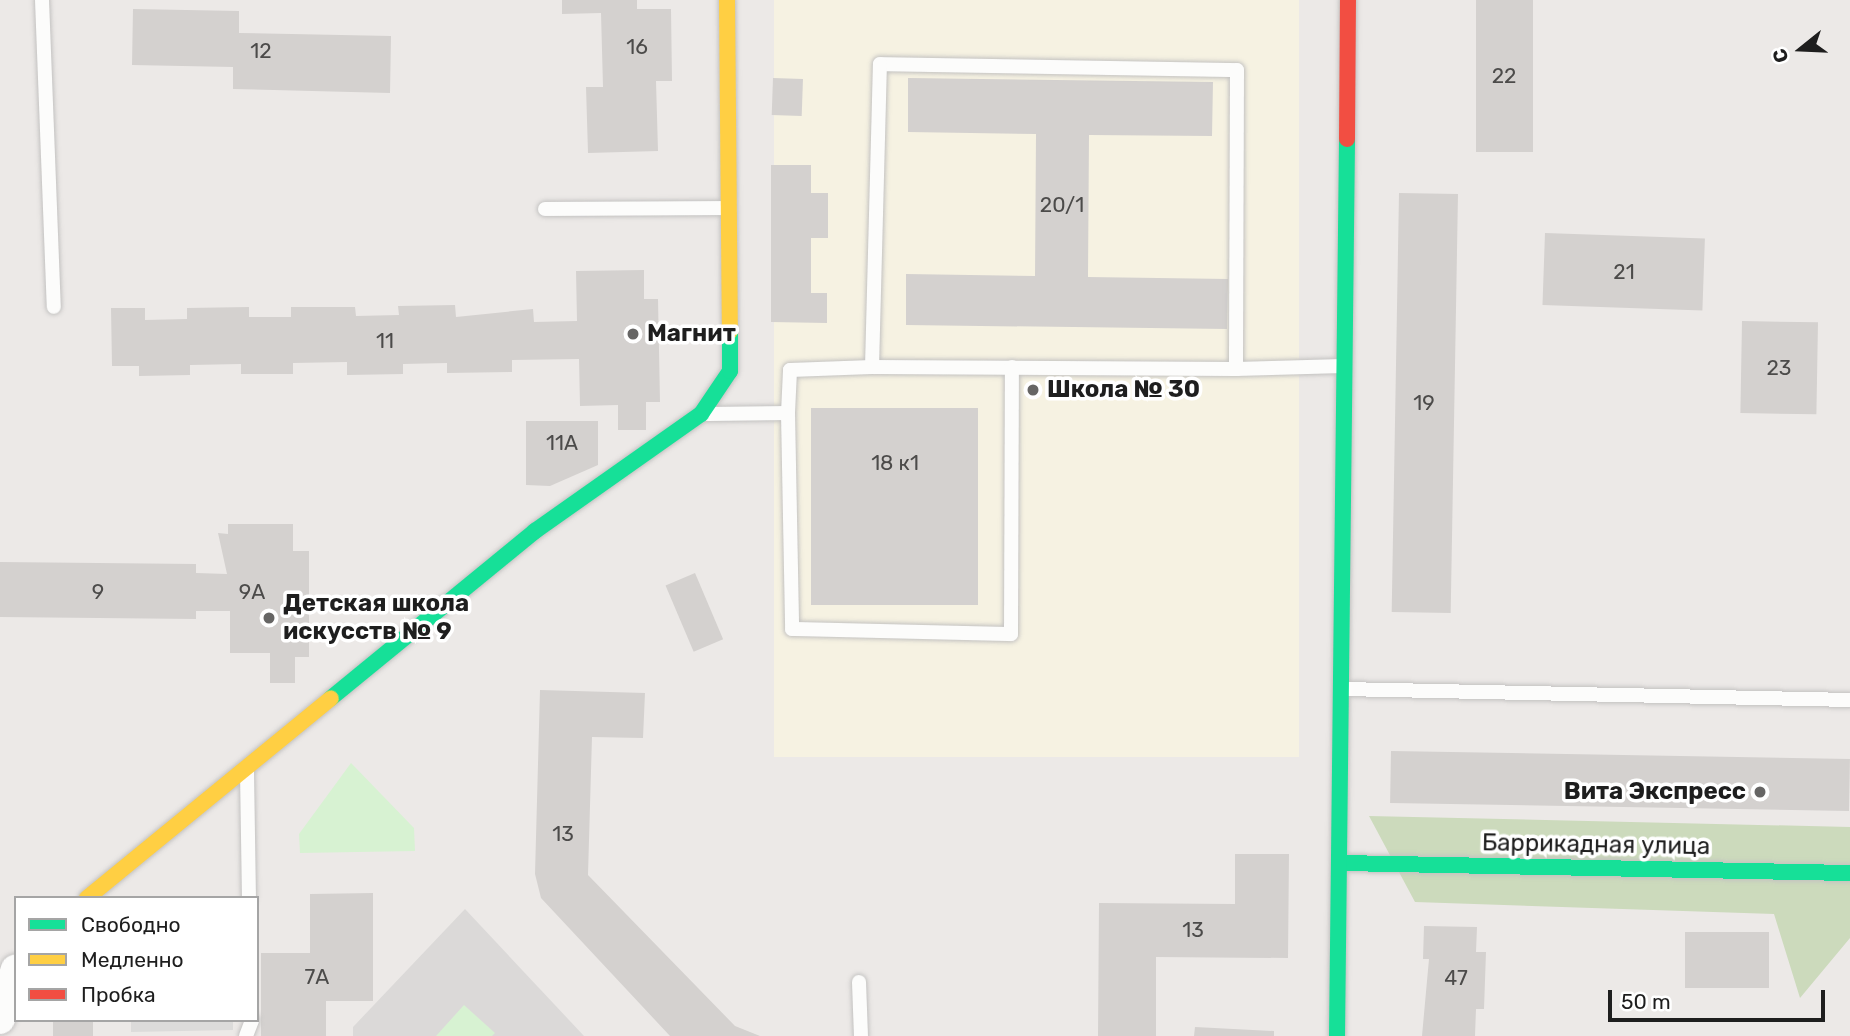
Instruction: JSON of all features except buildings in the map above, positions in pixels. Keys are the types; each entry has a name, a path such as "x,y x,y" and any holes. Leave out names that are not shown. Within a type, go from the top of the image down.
{"street":[{"path":"89,896 535,531 701,414 730,370 727,0"},
{"path":"1337,1036 1342,863 1338,688 1348,0"},
{"name":"Баррикадная улица","path":"1342,863 1850,873"},
{"path":"0,1019 8,978"}],"lane":[{"path":"42,0 54,307"},
{"path":"872,367 880,64 1237,70 1236,369"},
{"path":"545,209 729,208"},
{"path":"1012,367 1011,634 792,629 788,413 790,370 872,367 1012,367 1236,369 1344,366"},
{"path":"701,414 788,413"},
{"path":"1338,688 1850,700"},
{"path":"246,767 249,896"},
{"path":"859,982 861,1036"}],"shaded area":[{"name":"Школа № 30","path":"774,0 1299,0 1299,757 774,757"},
{"path":"465,909 584,1036 353,1036 353,1027"},
{"path":"131,1022 233,1022 233,1030 131,1032"}],"green space":[{"path":"351,763 414,828 415,851 300,853 299,834"},
{"path":"1369,816 1850,827 1850,938 1800,998 1774,914 1415,902"},
{"path":"464,1005 495,1033 492,1036 436,1036"}],"traffic: fast":[{"path":"1337,1036 1347,139"},
{"path":"331,698 535,531 701,414 730,371 730,331"},
{"path":"1342,863 1850,873"}],"traffic: slow":[{"path":"727,0 730,331"},
{"path":"89,896 331,698"}],"traffic: jam":[{"path":"1347,139 1348,0"}],"place":[{"name":"Магнит","path":"633,334"},
{"name":"Школа № 30","path":"1033,390"},
{"name":"Детская школа искусств № 9","path":"269,618"},
{"name":"Вита Экспресс","path":"1760,792"}]}
